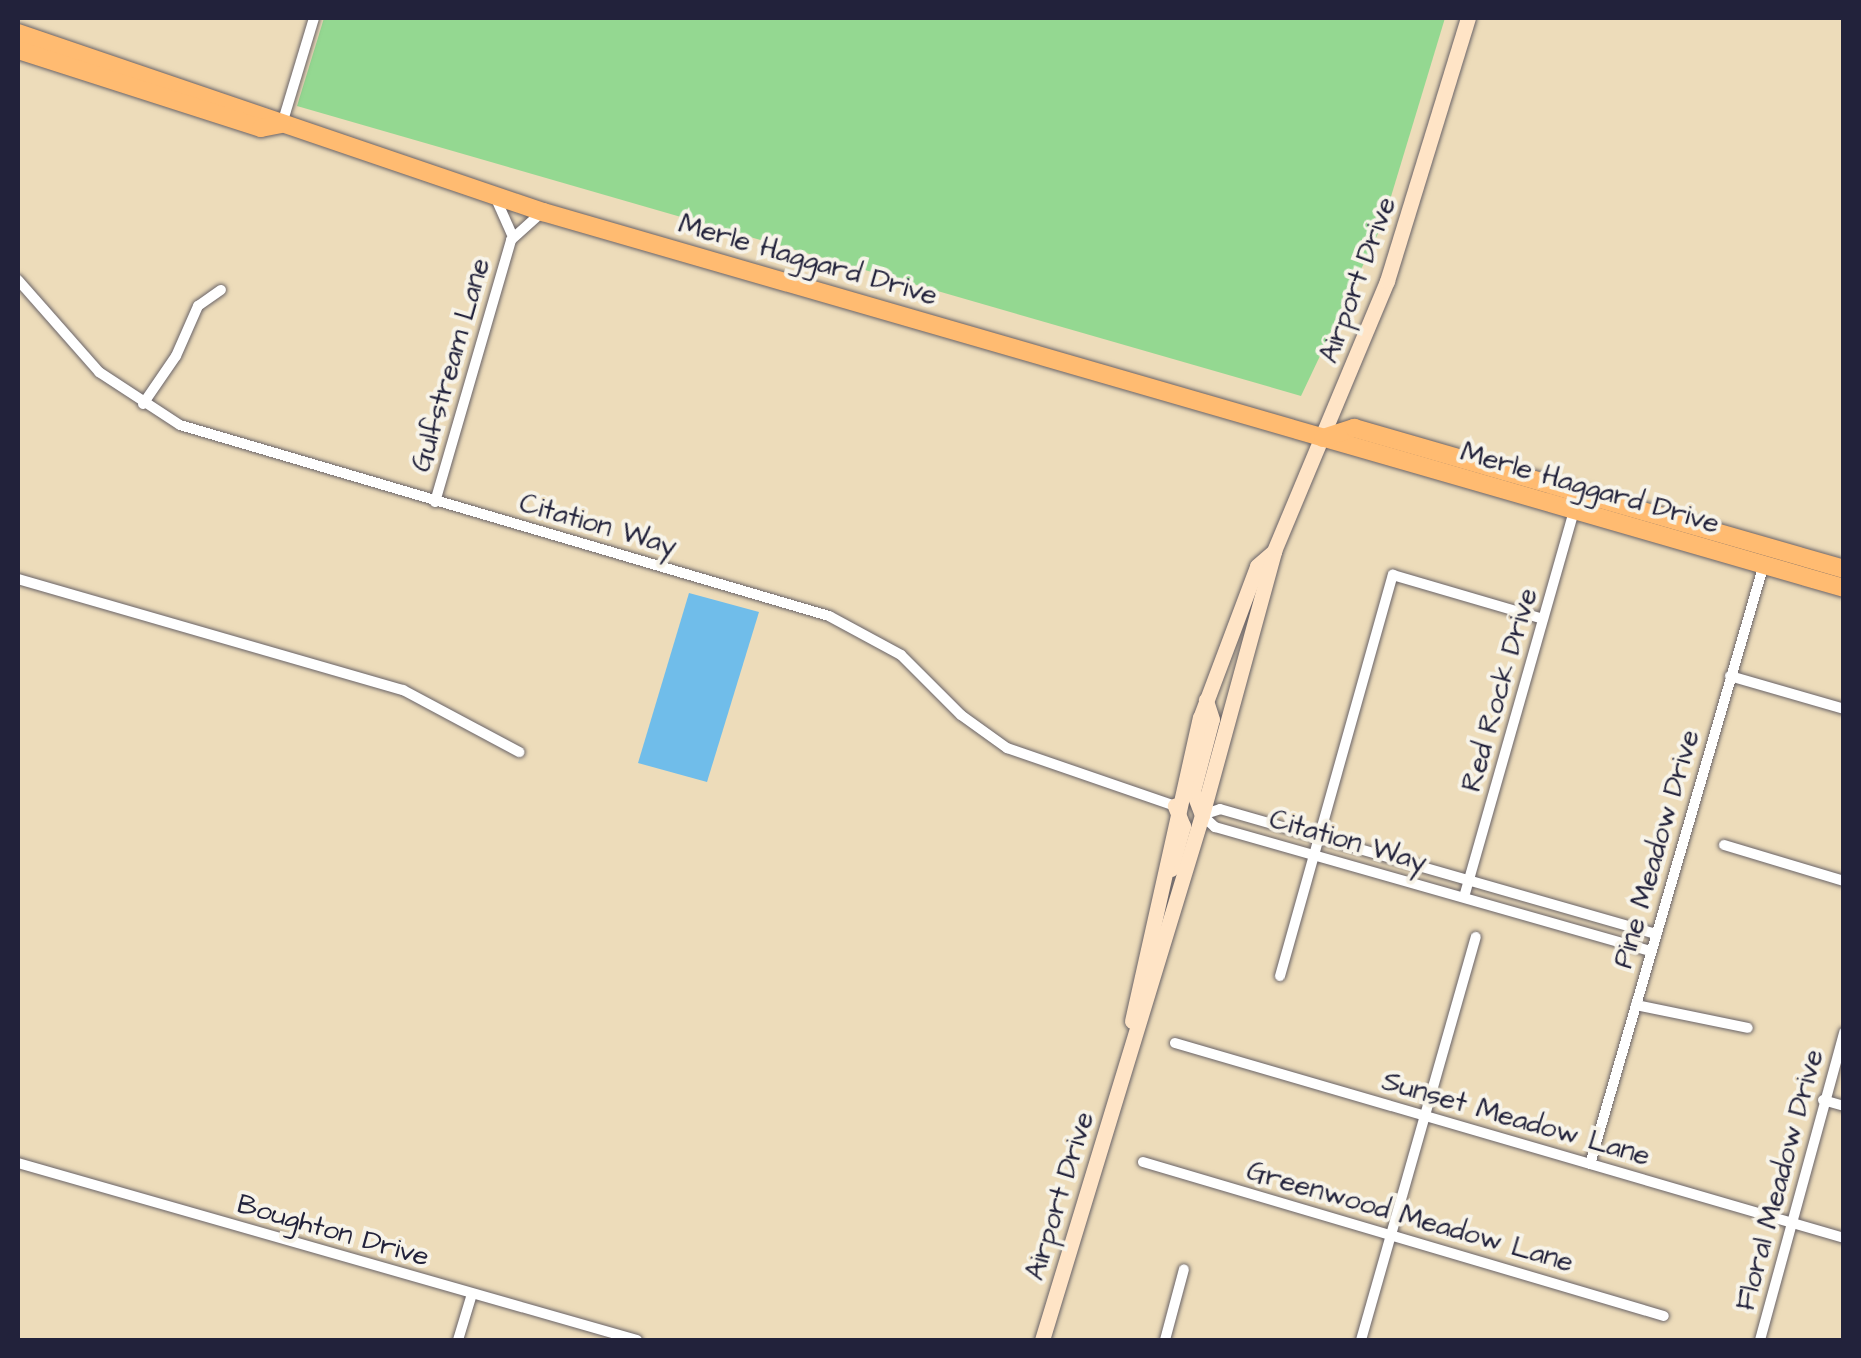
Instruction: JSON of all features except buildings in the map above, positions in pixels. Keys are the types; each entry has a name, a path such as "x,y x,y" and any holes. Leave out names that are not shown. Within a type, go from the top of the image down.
{"main road":[{"name":"Airport Drive","path":"1042,1340 1202,815 1274,551 1402,240 1468,18"},
{"name":"Merle Haggard Drive","path":"18,33 543,212 1574,511 1844,570"},
{"name":"Merle Haggard Drive","path":"18,50 260,128 282,124"},
{"name":"Merle Haggard Drive","path":"1323,438 1354,428 1766,556 1844,588"},
{"name":"Airport Drive","path":"1126,1065 1175,806 1206,700 1258,566 1274,551"},
{"path":"1202,815 1193,791 1212,719 1206,700"},
{"path":"1168,926 1164,895 1183,826 1175,806"}],"street":[{"path":"282,124 314,18"},
{"name":"Gulfstream Lane","path":"485,193 508,216 511,240"},
{"name":"Gulfstream Lane","path":"435,502 511,240 525,221 543,212"},
{"name":"Citation Way","path":"18,280 87,361 143,404 204,435 829,616 901,655 961,714 1006,748 1175,806"},
{"path":"143,404 176,356 198,306 221,290"},
{"name":"Red Rock Drive","path":"1464,898 1574,511"},
{"name":"Pine Meadow Drive","path":"1590,1164 1766,556"},
{"path":"1280,976 1393,575 1544,619"},
{"path":"18,579 403,690 519,752"},
{"path":"1730,676 1844,708"},
{"name":"Citation Way","path":"1202,815 1220,810 1656,934"},
{"name":"Citation Way","path":"1202,815 1215,826 1651,951"},
{"path":"1724,846 1844,880"},
{"path":"1361,1340 1476,937"},
{"path":"1636,1005 1748,1028"},
{"name":"Floral Meadow Drive","path":"1760,1340 1844,1032"},
{"name":"Sunset Meadow Lane","path":"1175,1043 1844,1238"},
{"path":"1824,1100 1844,1106"},
{"name":"Greenwood Meadow Lane","path":"1143,1162 1664,1316"},
{"name":"Boughton Drive","path":"18,1163 636,1340"},
{"path":"1164,1340 1184,1269"},
{"path":"458,1340 472,1294"}],"green space":[{"path":"324,18 1445,18 1383,223 1301,396 297,106"}],"water":[{"path":"689,593 759,612 707,782 638,763"}]}
